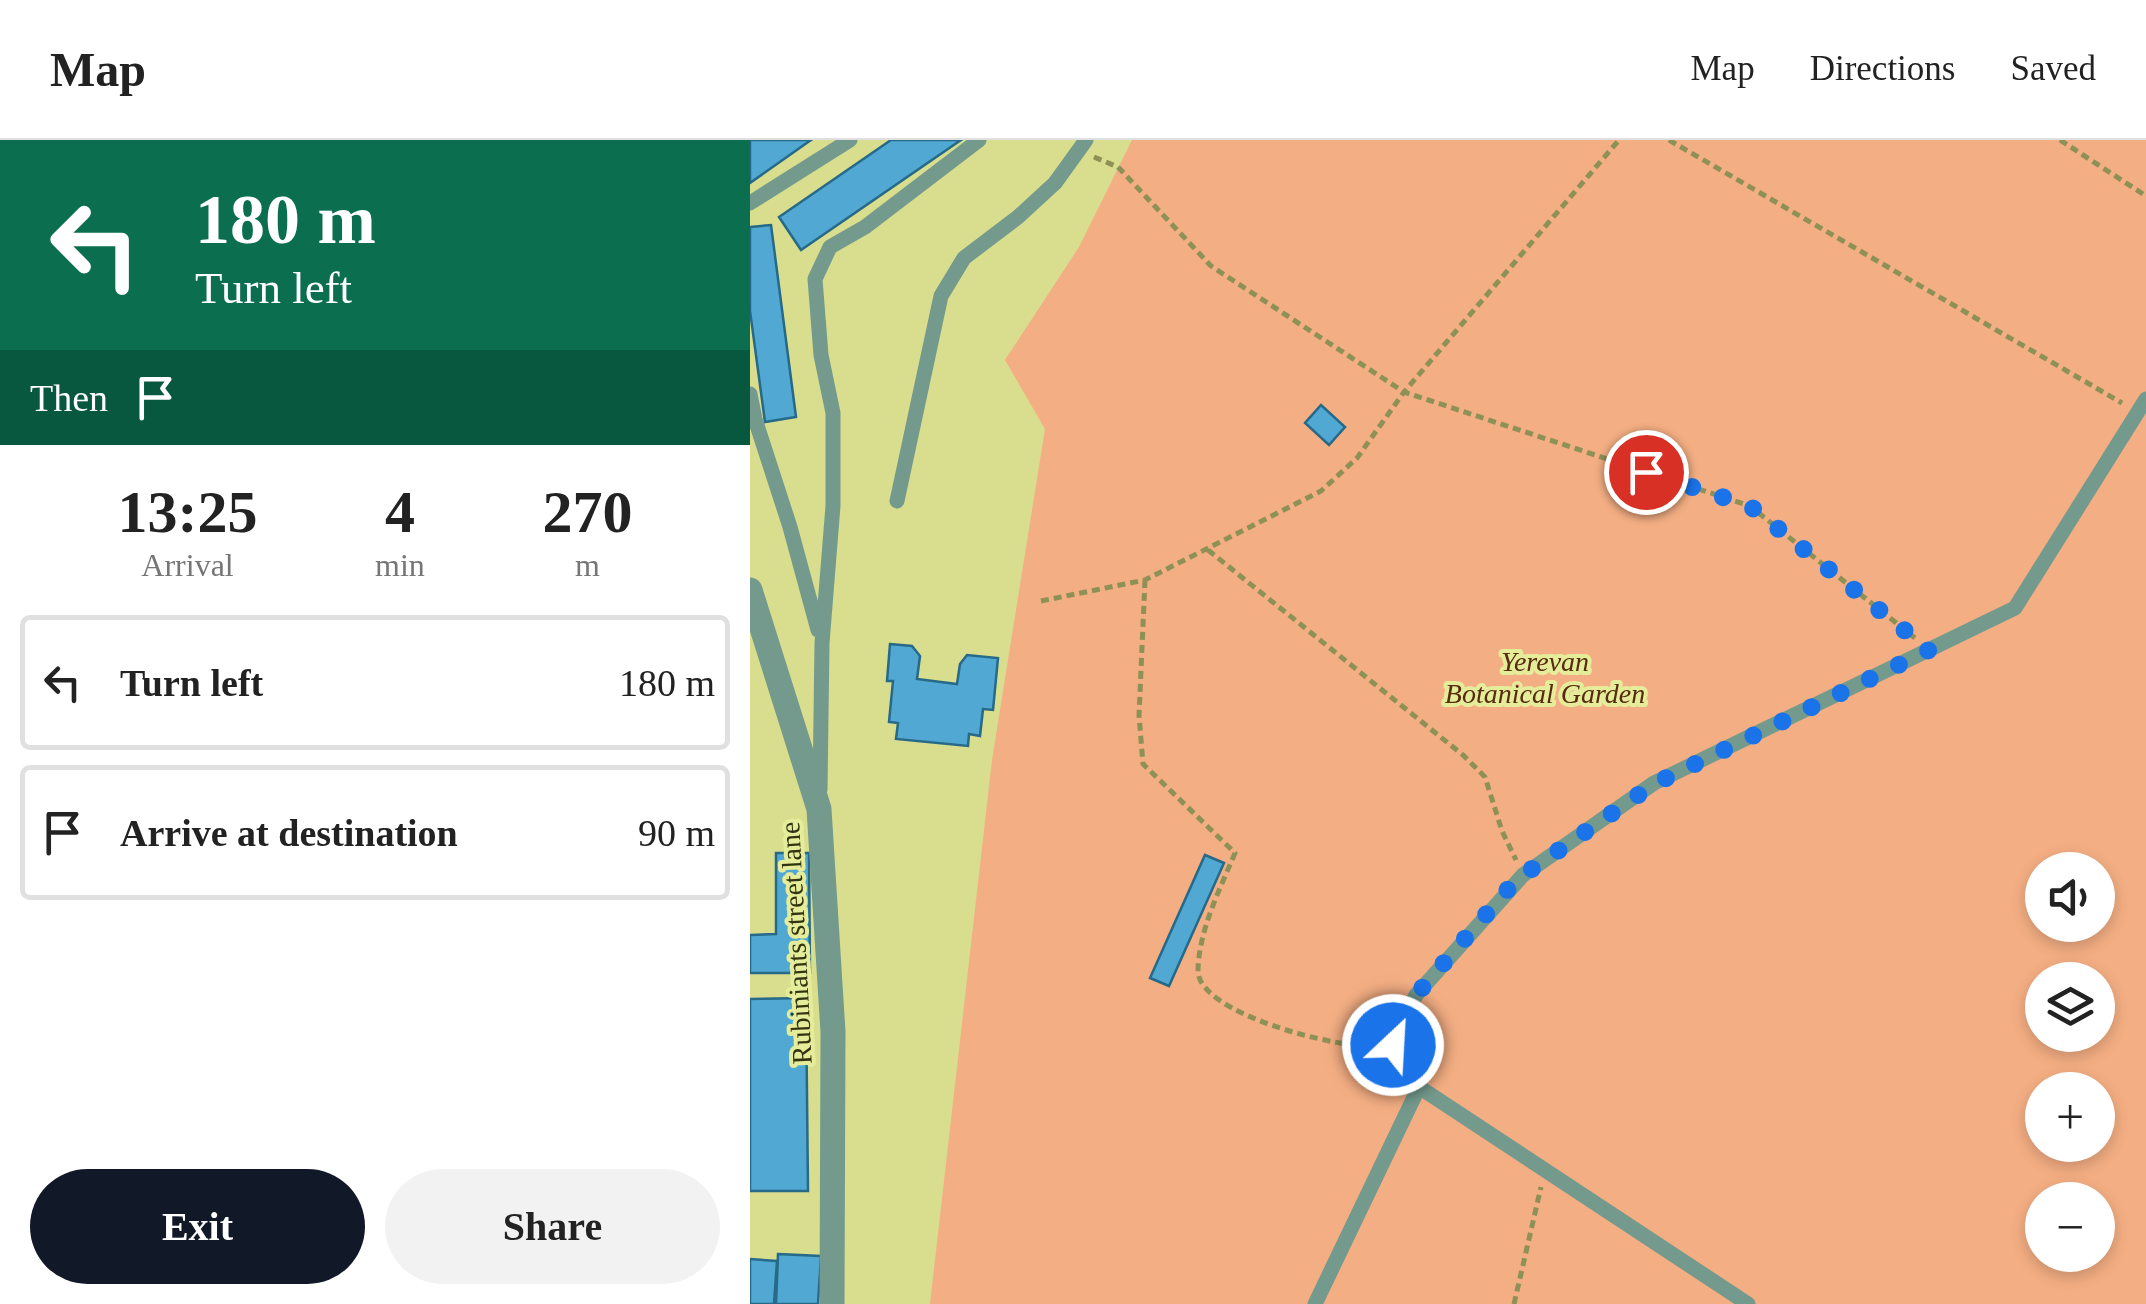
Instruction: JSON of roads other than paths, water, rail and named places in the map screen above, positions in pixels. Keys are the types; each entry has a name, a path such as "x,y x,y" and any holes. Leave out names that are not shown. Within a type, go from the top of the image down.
{"street":[{"name":"Rubiniants street lane","path":"750,590 819,809 833,1032 832,1304"}],"lane":[{"path":"750,203 850,140"},
{"path":"819,809 822,643 833,506 832,413 815,279 830,247 865,227 979,140"},
{"path":"897,501 941,296 964,258 1018,218 1055,183 1082,146"},
{"path":"750,394 822,643"},
{"path":"1748,1304 1420,1087 1393,1045 1416,995 1523,875 1654,784 2015,608 2142,406"},
{"path":"1314,1304 1420,1087"}],"park label":[{"name":"Yerevan Botanical Garden","path":"1545,677"}]}
